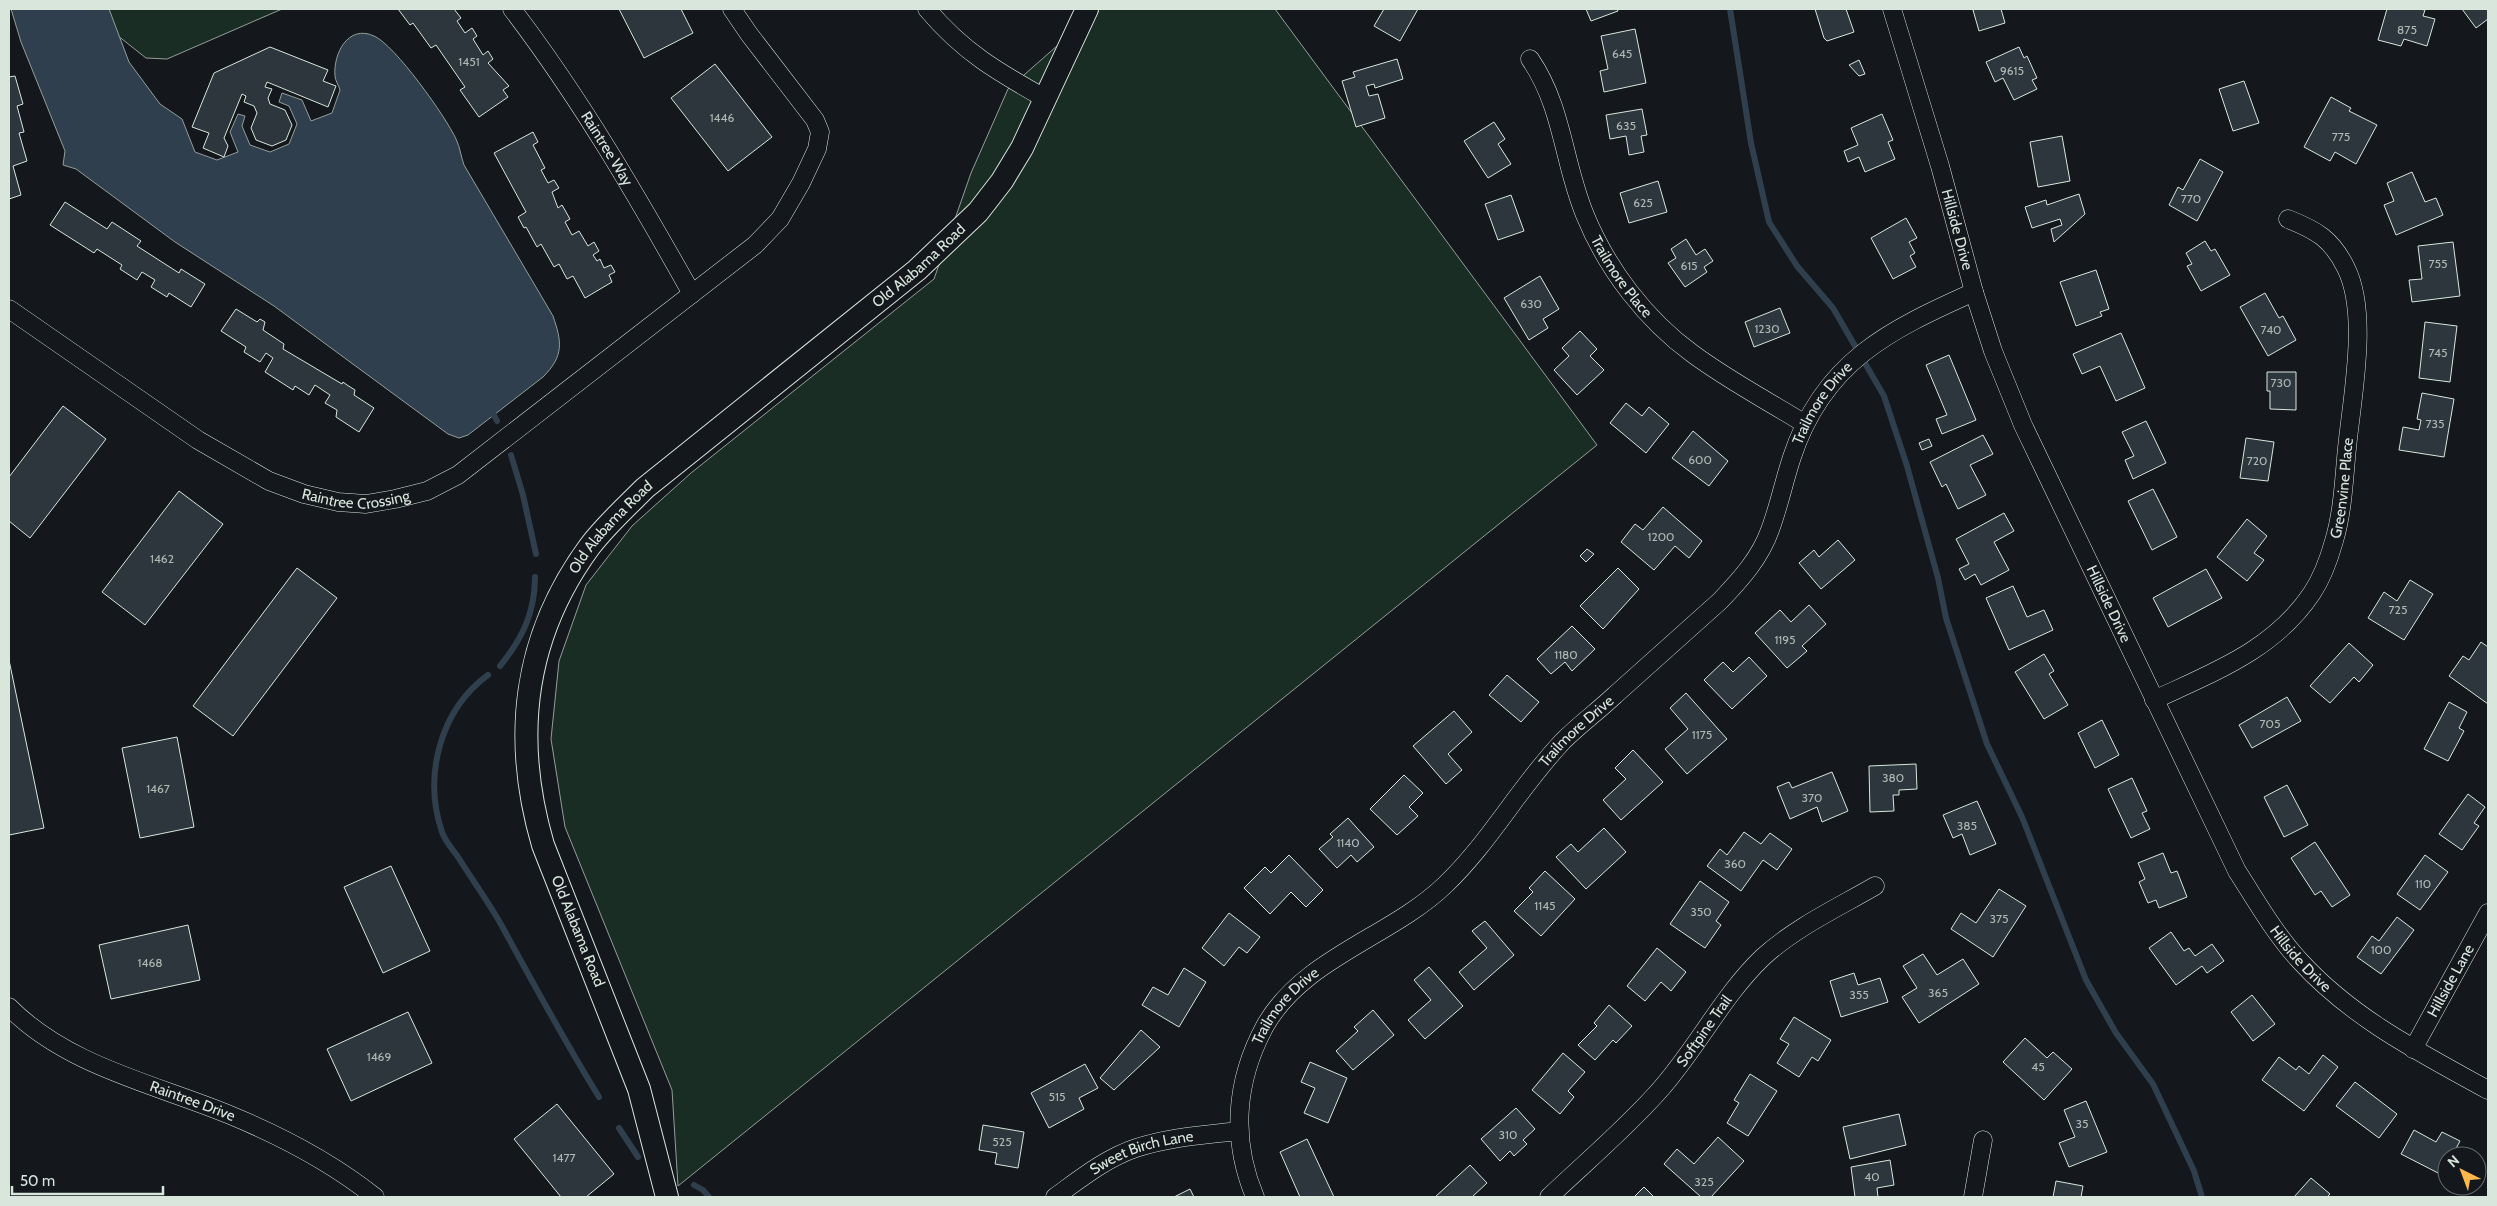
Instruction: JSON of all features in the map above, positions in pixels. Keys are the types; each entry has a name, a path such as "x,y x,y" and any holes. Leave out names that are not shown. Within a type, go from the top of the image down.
{"street":[{"name":"Raintree Way","path":"512,9 543,49 613,158 692,294"},
{"name":"Raintree Crossing","path":"9,309 238,465 269,481 304,494 338,502 366,504 427,491 458,475 755,245 780,219 801,184 817,149 820,132 815,120 732,9"},
{"path":"927,9 964,48 978,59 1046,99"},
{"name":"Old Alabama Road","path":"667,1197 637,1081 543,845 533,811 527,776 526,734 528,695 548,622 568,578 591,545 616,516 676,463 917,270 978,212 1002,182 1046,99 1087,9"},
{"name":"Hillside Drive","path":"1892,9 1940,166 1974,292 1993,351 2023,425 2237,871 2272,927 2301,962 2338,998 2373,1025 2412,1049 2488,1090"},
{"name":"Trailmore Place","path":"1530,59 1551,95 1572,178 1585,215 1602,251 1628,290 1658,324 1692,354 1805,424"},
{"name":"Greenvine Place","path":"2154,700 2239,661 2276,636 2294,617 2312,592 2325,568 2335,540 2340,510 2358,338 2357,304 2347,269 2333,246 2313,228 2288,219"},
{"name":"Trailmore Drive","path":"1255,1197 1245,1173 1238,1131 1240,1094 1249,1060 1266,1025 1287,997 1316,971 1408,914 1444,886 1469,860 1536,772 1564,740 1720,601 1743,577 1758,554 1770,530 1792,455 1805,424 1829,386 1865,349 1916,318 1974,292"},
{"name":"Softpine Trail","path":"1550,1197 1658,1092 1689,1054 1742,982 1764,957 1798,931 1875,886"},
{"name":"Hillside Lane","path":"2412,1049 2488,913"},
{"name":"Raintree Drive","path":"9,1007 22,1020 53,1042 85,1060 264,1129 298,1146 375,1197"},
{"name":"Sweet Birch Lane","path":"1055,1197 1100,1166 1135,1148 1164,1141 1238,1131"},
{"path":"1973,1197 1983,1140"}],"green space":[{"path":"84,9 282,9 167,59 146,58"},
{"path":"1099,9 1275,9 1597,445 678,1186 672,1090 565,827 551,739 559,661 586,585 632,526 691,473 934,279 971,173 1008,89"}],"water":[{"path":"11,9 109,9 129,62 160,104 182,119 195,152 217,160 238,152 230,132 238,114 245,116 242,126 250,145 270,152 289,144 297,124 289,106 279,102 282,93 302,100 311,121 332,113 340,90 335,76 335,67 344,43 357,34 365,33 374,36 383,42 407,67 450,129 457,142 464,165 553,316 559,341 558,355 555,362 543,377 468,435 459,438 448,434 274,306 175,242 76,169 63,165 65,151 21,42"}],"building":[{"path":"398,9 454,9 461,18 457,21 465,33 472,28 477,36 473,39 483,55 488,51 493,59 488,63 509,86 503,90 508,97 479,117 460,90 465,87 436,45 431,48 413,23 410,25"},
{"path":"619,9 681,9 693,33 644,58"},
{"path":"1384,9 1418,9 1400,41 1374,26"},
{"path":"1586,9 1617,9 1618,11 1591,21"},
{"path":"1815,9 1846,9 1854,32 1827,41 1824,38"},
{"path":"2001,9 2005,23 1979,31 1973,10"},
{"path":"2387,9 2425,10 2423,16 2435,19 2427,46 2404,39 2401,46 2378,40"},
{"path":"2462,9 2488,9 2488,19 2476,28"},
{"path":"1635,29 1646,83 1604,92 1600,71 1608,69 1601,36"},
{"path":"270,47 328,70 323,81 336,86 328,107 267,82 265,87 272,89 268,98 270,104 285,110 292,125 286,140 272,146 256,140 251,128 257,113 254,106 244,102 246,96 242,94 224,138 228,146 224,157 203,148 209,133 192,127 214,73"},
{"path":"2019,47 2024,58 2027,56 2037,78 2032,80 2037,89 2014,100 2003,78 1995,82 1986,62"},
{"path":"1397,59 1403,79 1375,88 1374,84 1366,86 1369,96 1378,94 1385,118 1356,127 1342,81 1355,77 1353,72"},
{"path":"1859,60 1865,74 1859,76 1849,65"},
{"path":"715,64 772,137 728,171 671,98"},
{"path":"15,76 23,104 17,106 24,132 19,133 27,161 13,166 21,195 9,199 9,77"},
{"path":"2244,81 2259,123 2233,131 2219,89"},
{"path":"2331,97 2351,108 2349,111 2377,125 2356,164 2335,152 2330,161 2304,147"},
{"path":"1642,109 1647,135 1641,136 1644,152 1629,155 1626,136 1610,139 1606,115"},
{"path":"1882,114 1893,140 1888,142 1895,159 1865,172 1859,157 1848,162 1844,151 1858,145 1851,128"},
{"path":"1494,122 1505,139 1498,144 1511,164 1488,178 1464,141"},
{"path":"533,132 538,142 533,145 545,168 541,170 548,183 554,180 559,188 552,192 558,208 562,205 570,219 565,222 572,235 579,231 588,246 594,242 599,251 593,255 597,261 600,259 604,268 611,265 615,272 609,275 612,282 585,298 573,276 567,279 559,264 554,267 541,244 537,247 526,227 524,228 518,217 526,212 494,153"},
{"path":"2062,136 2070,181 2038,187 2030,142"},
{"path":"2200,159 2223,172 2197,221 2169,205 2178,187 2183,190"},
{"path":"2412,172 2425,202 2436,198 2443,215 2396,235 2384,205 2394,201 2387,183"},
{"path":"1658,181 1667,212 1629,223 1620,193"},
{"path":"2079,194 2085,214 2054,242 2051,229 2062,225 2060,219 2032,228 2025,207 2046,200 2047,205"},
{"path":"1511,195 1524,231 1498,240 1485,204"},
{"path":"65,202 107,229 112,222 141,241 137,246 179,273 181,269 205,284 191,307 169,293 167,297 151,287 155,280 142,272 137,280 120,269 122,265 97,249 94,253 50,225"},
{"path":"1906,218 1917,238 1909,242 1915,253 1910,256 1916,267 1893,279 1871,238"},
{"path":"1686,239 1696,255 1705,249 1713,261 1704,267 1707,272 1685,287 1668,263 1676,258 1671,249"},
{"path":"2205,241 2211,251 2215,249 2230,275 2201,291 2187,266 2192,264 2186,253"},
{"path":"2453,242 2460,296 2412,302 2409,280 2422,279 2418,246"},
{"path":"2096,270 2109,309 2100,312 2102,316 2076,326 2060,282"},
{"path":"1540,276 1559,309 1543,319 1548,328 1529,340 1504,298"},
{"path":"2265,293 2279,318 2283,316 2296,340 2268,356 2240,307"},
{"path":"1780,308 1790,333 1754,347 1745,322"},
{"path":"236,309 257,322 260,319 265,322 263,330 284,344 283,349 342,384 343,382 355,390 354,395 374,408 359,432 336,417 337,410 325,403 330,395 315,385 309,395 295,386 293,390 265,372 273,358 266,353 260,362 244,352 246,347 221,331"},
{"path":"2425,322 2457,326 2450,382 2419,378"},
{"path":"1580,331 1597,349 1590,356 1604,370 1577,395 1554,370 1569,356 1562,348"},
{"path":"2121,333 2145,388 2116,401 2100,366 2082,374 2073,354"},
{"path":"1949,355 1976,420 1942,434 1936,419 1947,415 1926,365"},
{"path":"2267,372 2296,372 2296,410 2270,409 2270,391 2267,391"},
{"path":"2422,393 2454,399 2444,457 2399,450 2403,427 2419,430 2421,420 2417,419"},
{"path":"1626,403 1642,416 1649,407 1669,424 1646,453 1610,423"},
{"path":"63,406 106,439 30,538 9,521 9,477"},
{"path":"2146,421 2166,463 2133,479 2125,460 2134,456 2122,432"},
{"path":"1693,431 1728,461 1709,486 1672,458"},
{"path":"1983,435 1993,454 1970,465 1986,495 1958,509 1946,484 1942,487 1930,462"},
{"path":"2246,438 2274,442 2268,481 2240,478"},
{"path":"1929,439 1932,446 1922,450 1919,443"},
{"path":"2153,489 2177,537 2152,550 2128,501"},
{"path":"179,491 223,524 145,625 102,592"},
{"path":"1663,507 1702,541 1689,558 1675,546 1654,570 1621,542 1635,524 1643,530"},
{"path":"2004,513 2014,531 1994,542 2009,570 1981,585 1975,574 1965,580 1959,569 1969,564 1956,539"},
{"path":"2247,519 2267,536 2254,553 2264,560 2247,581 2217,557"},
{"path":"1838,540 1855,560 1821,589 1799,563 1814,550 1819,557"},
{"path":"1587,549 1594,554 1586,562 1580,556"},
{"path":"297,568 337,598 233,736 193,706"},
{"path":"1618,568 1639,589 1603,629 1580,606"},
{"path":"2206,569 2222,598 2168,627 2153,598"},
{"path":"2410,580 2433,594 2404,640 2368,618 2384,592 2397,601"},
{"path":"2013,586 2027,617 2044,610 2053,630 2009,650 1986,598"},
{"path":"1809,605 1826,624 1802,646 1807,651 1787,668 1755,633 1780,610 1791,622"},
{"path":"1572,626 1595,649 1572,671 1565,662 1551,674 1537,659"},
{"path":"2481,642 2488,647 2488,704 2449,676 2463,656 2469,660"},
{"path":"2349,643 2373,665 2359,682 2354,677 2330,703 2310,686"},
{"path":"2044,654 2054,671 2049,674 2068,705 2044,719 2015,672"},
{"path":"1749,657 1767,676 1732,709 1704,680 1723,662 1733,672"},
{"path":"9,660 44,828 9,835"},
{"path":"1507,675 1539,702 1521,722 1489,695"},
{"path":"1686,693 1727,739 1687,774 1665,749 1688,729 1670,708"},
{"path":"2287,697 2301,721 2252,748 2239,725"},
{"path":"2449,702 2467,712 2459,728 2464,731 2448,761 2424,749"},
{"path":"1454,711 1472,732 1448,754 1462,770 1446,784 1413,746"},
{"path":"2102,720 2119,755 2095,768 2078,733"},
{"path":"177,737 194,827 140,838 122,748"},
{"path":"1633,750 1663,782 1621,820 1603,800 1626,779 1615,768"},
{"path":"1916,764 1917,789 1899,790 1899,795 1893,795 1894,811 1870,812 1869,766"},
{"path":"1832,772 1848,811 1822,822 1817,807 1790,819 1777,787 1789,782 1792,788"},
{"path":"1404,775 1423,793 1409,807 1418,816 1397,835 1370,809"},
{"path":"2132,778 2147,811 2142,813 2150,829 2131,838 2108,789"},
{"path":"2287,785 2308,825 2284,837 2264,797"},
{"path":"2468,794 2485,807 2474,823 2479,826 2462,850 2439,834"},
{"path":"1977,801 1996,844 1970,855 1962,834 1953,838 1943,815"},
{"path":"1348,818 1374,847 1357,862 1351,855 1337,868 1319,849 1333,837 1330,834"},
{"path":"1604,828 1626,852 1586,889 1556,857 1571,844 1578,852"},
{"path":"1744,832 1761,844 1770,833 1792,849 1777,870 1763,860 1741,891 1707,866 1720,849 1727,855"},
{"path":"2315,842 2350,895 2332,907 2321,891 2315,895 2291,858"},
{"path":"2163,853 2171,873 2177,871 2187,897 2159,908 2156,900 2148,903 2139,882 2145,879 2138,863"},
{"path":"1289,855 1323,890 1306,907 1291,892 1270,914 1244,888 1265,867 1271,873"},
{"path":"2425,855 2448,872 2420,910 2397,894"},
{"path":"391,866 430,951 383,973 344,887"},
{"path":"1545,871 1575,899 1541,936 1514,911 1533,892 1529,888"},
{"path":"1700,881 1729,902 1716,921 1721,925 1705,948 1670,924"},
{"path":"1999,889 2026,906 1993,957 1951,929 1961,913 1976,923"},
{"path":"1229,913 1260,937 1247,953 1239,947 1224,966 1202,948"},
{"path":"2397,917 2414,930 2381,974 2357,957 2372,936 2379,941"},
{"path":"1485,921 1514,955 1474,990 1459,972 1487,948 1472,931"},
{"path":"188,925 200,980 111,999 99,945"},
{"path":"2171,932 2184,951 2189,948 2195,956 2212,944 2224,961 2207,973 2202,966 2176,985 2149,948"},
{"path":"1657,948 1686,972 1671,991 1661,982 1645,1001 1627,986"},
{"path":"1923,954 1937,975 1963,959 1979,984 1919,1023 1902,997 1917,988 1903,966"},
{"path":"1429,967 1463,1006 1425,1039 1408,1020 1431,1000 1414,980"},
{"path":"1184,968 1206,982 1179,1027 1142,1005 1153,987 1168,995"},
{"path":"1854,973 1858,985 1880,978 1888,1002 1841,1017 1830,981"},
{"path":"2252,995 2275,1024 2253,1041 2231,1012"},
{"path":"1609,1005 1632,1026 1616,1043 1613,1040 1595,1060 1578,1045 1597,1026 1594,1023"},
{"path":"1373,1010 1394,1035 1353,1070 1336,1051 1358,1031 1354,1027"},
{"path":"408,1012 432,1063 351,1101 327,1049"},
{"path":"1794,1017 1831,1040 1818,1061 1812,1057 1799,1077 1777,1063 1789,1044 1780,1039"},
{"path":"1141,1030 1160,1047 1114,1090 1100,1078"},
{"path":"2025,1038 2047,1058 2053,1052 2072,1069 2044,1100 2003,1062"},
{"path":"1563,1053 1585,1072 1568,1091 1574,1097 1560,1114 1532,1090"},
{"path":"2323,1055 2338,1067 2304,1111 2262,1080 2279,1057 2296,1070 2299,1066 2309,1074"},
{"path":"1310,1062 1347,1078 1328,1123 1304,1113 1315,1088 1301,1082"},
{"path":"1085,1064 1098,1088 1079,1098 1084,1109 1049,1128 1031,1093"},
{"path":"1750,1074 1777,1091 1748,1136 1727,1123 1739,1103 1734,1100"},
{"path":"2355,1082 2397,1114 2379,1138 2336,1106"},
{"path":"2086,1101 2107,1152 2069,1167 2059,1143 2075,1137 2064,1110"},
{"path":"557,1104 614,1174 586,1197 561,1197 514,1139"},
{"path":"1516,1108 1535,1129 1523,1140 1527,1144 1514,1156 1510,1151 1500,1161 1481,1139"},
{"path":"1899,1114 1906,1145 1850,1159 1843,1127"},
{"path":"983,1125 1024,1132 1018,1168 995,1164 997,1153 979,1150"},
{"path":"2414,1130 2436,1142 2442,1132 2460,1141 2457,1146 2437,1146 2437,1172 2401,1154"},
{"path":"1718,1137 1744,1161 1711,1197 1701,1197 1664,1164 1677,1149 1694,1164"},
{"path":"1307,1139 1334,1197 1300,1197 1280,1152"},
{"path":"1890,1160 1894,1185 1877,1188 1878,1197 1855,1197 1851,1167"},
{"path":"1470,1165 1487,1183 1472,1197 1435,1197"},
{"path":"2311,1178 2330,1194 2327,1197 2294,1197"},
{"path":"2056,1181 2083,1186 2081,1197 2053,1197"},
{"path":"1644,1187 1654,1197 1634,1197"},
{"path":"1190,1189 1194,1197 1174,1197"}],"waterway":[{"path":"1730,9 1751,143 1769,222 1797,266 1833,308 1884,396 1907,466 1938,578 1946,618 1987,744 2022,817 2086,980 2116,1033 2153,1084 2194,1171 2202,1197"},
{"path":"494,415 497,421"},
{"path":"511,455 523,495 536,554"},
{"path":"500,666 515,646 526,625 533,602 535,577"},
{"path":"488,675 471,689 458,706 447,725 440,746 434,789 442,832 498,919 599,1097"},
{"path":"619,1128 638,1157"},
{"path":"694,1185 703,1190 709,1197"}]}
